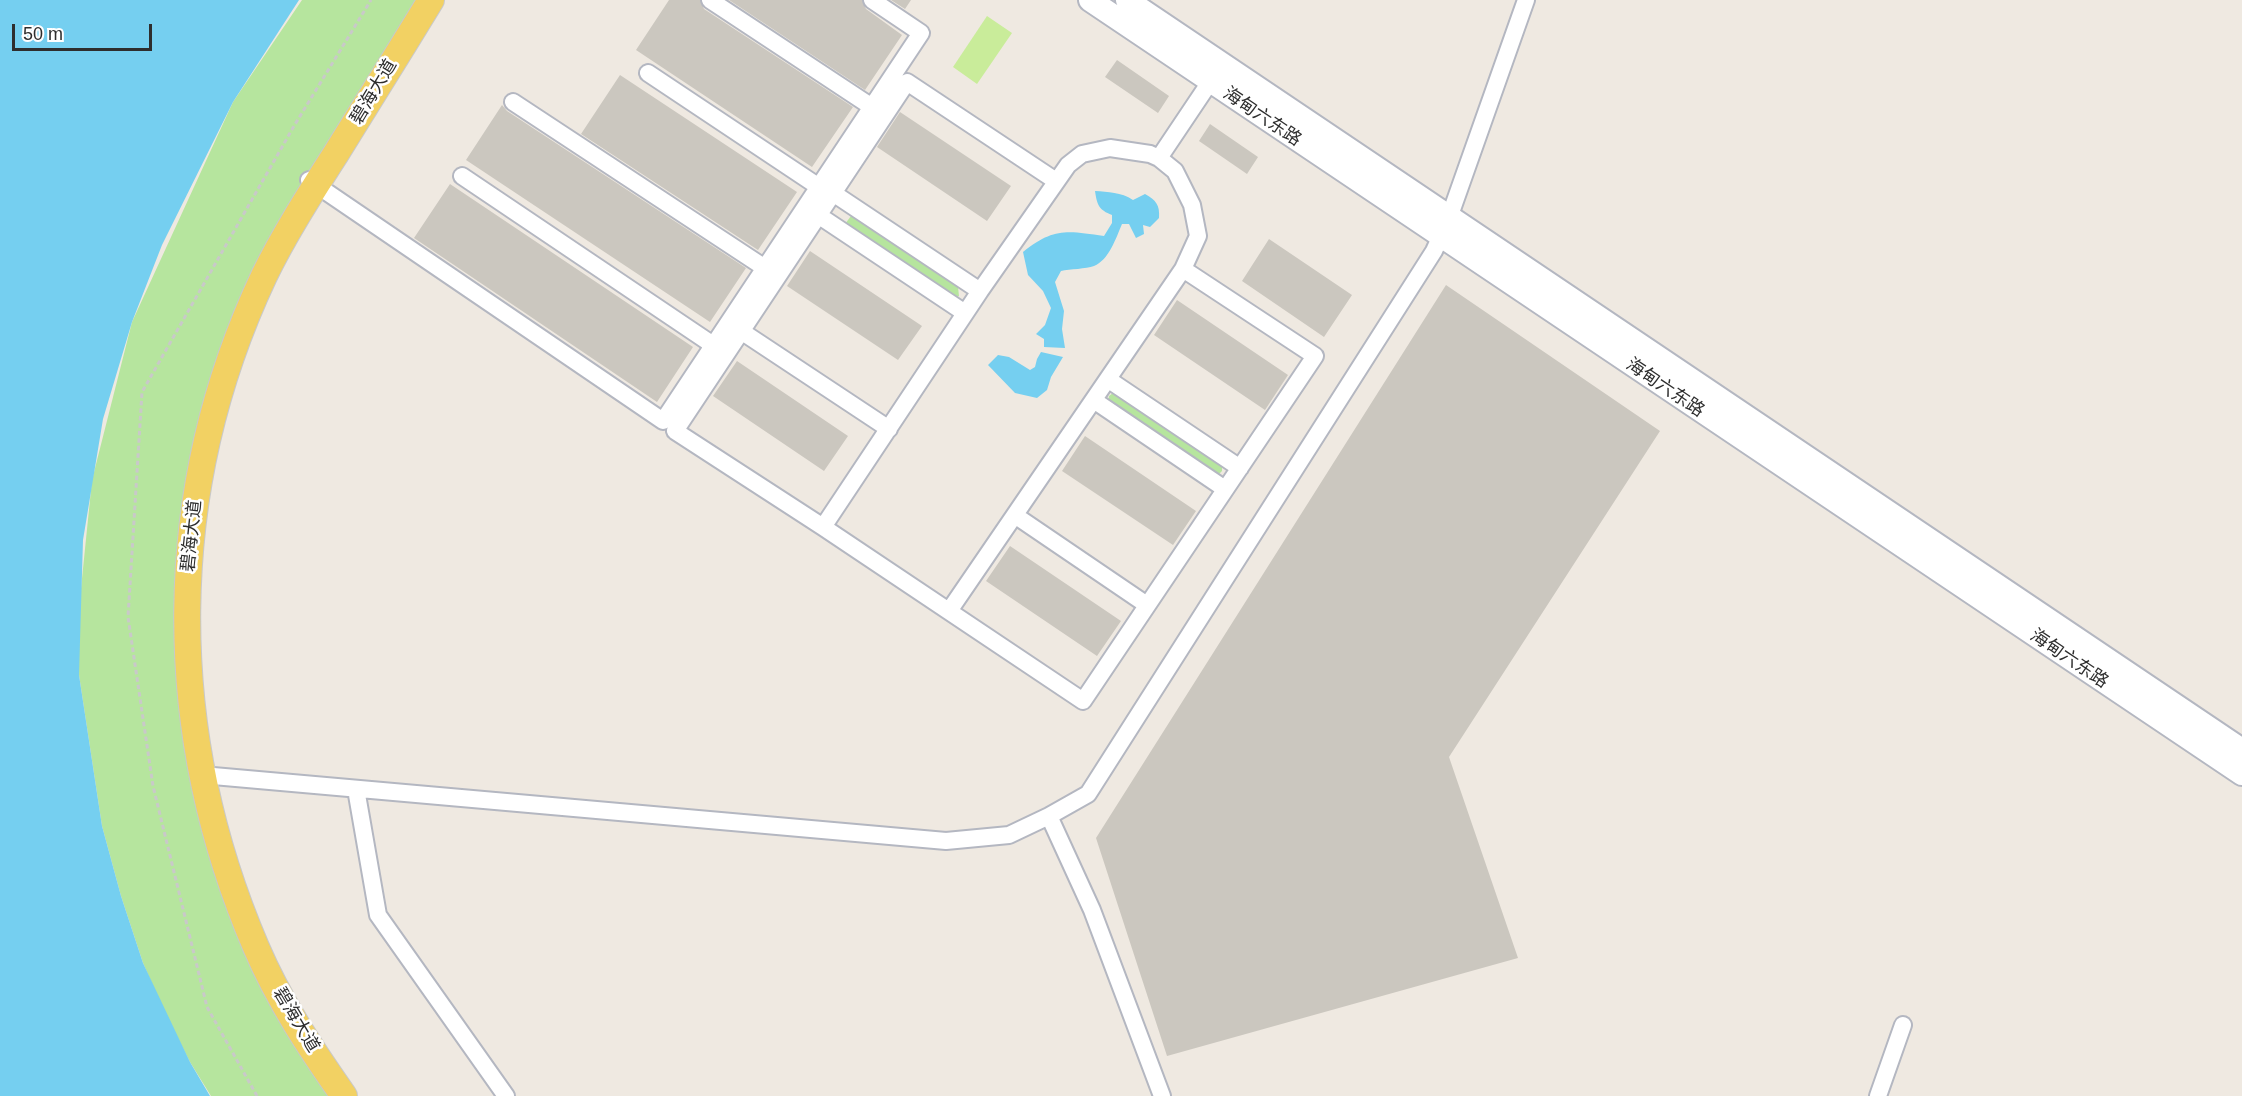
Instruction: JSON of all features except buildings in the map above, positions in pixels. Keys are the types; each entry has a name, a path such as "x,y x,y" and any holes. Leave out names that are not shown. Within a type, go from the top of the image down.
{"main road":[{"name":"碧海大道","path":"344,1096 288,1010 257,949 221,854 202,775 194,727 187,613 188,570 200,474 208,439 230,361 264,277 312,182 419,0"},
{"name":"碧海大道","path":"332,1096 298,1046 259,978 216,871 200,813 188,756 179,680 177,599 183,523 193,465 211,391 244,297 275,234 312,182 431,0"},
{"name":"海甸六东路","path":"1090,0 1216,74 2242,750"},
{"name":"海甸六东路","path":"1127,0 1216,74"},
{"name":"海甸六东路","path":"1445,227 2242,774"}],"street":[{"path":"710,0 872,107"},
{"path":"669,426 741,331 818,215 826,190 872,107 921,33 872,0"},
{"path":"202,775 946,841 1009,835 1088,794 1434,251 1445,227 1526,0"},
{"path":"648,73 980,291"},
{"path":"1159,158 1216,74"},
{"path":"669,426 713,345 765,268 907,82 1056,181"},
{"path":"513,102 765,268"},
{"path":"824,527 965,313 1068,165 1082,154 1110,148 1159,158 1175,171 1192,205 1198,236 1184,269 949,611"},
{"path":"462,176 713,345"},
{"path":"312,182 669,426 1083,701 1315,356 1184,269"},
{"path":"818,215 965,313"},
{"path":"741,331 889,429"},
{"path":"1109,380 1240,468"},
{"path":"1095,401 1225,489"},
{"path":"1016,516 1147,604"},
{"path":"356,789 378,915 506,1096"},
{"path":"1049,816 1092,910 1162,1096"},
{"path":"1878,1096 1903,1025"}],"green space":[{"path":"302,0 427,0 217,370 179,558 204,831 333,1096 211,1096 190,1062 143,963 121,896 102,826 79,675 79,608 92,480 132,322 233,102"},
{"path":"987,16 1012,33 977,84 953,67"},
{"path":"851,216 958,287 959,296 955,298 845,224"},
{"path":"1113,393 1222,465 1222,471 1218,475 1108,402 1109,396"}],"water":[{"path":"0,0 299,0 233,102 162,245 132,322 103,419 83,540 79,675 102,826 121,896 143,963 190,1062 210,1096 0,1096"},
{"path":"1095,191 1119,194 1133,200 1145,194 1157,203 1159,218 1150,227 1143,225 1144,234 1136,238 1129,224 1122,224 1111,248 1099,263 1091,267 1061,271 1055,282 1064,311 1062,329 1065,348 1044,347 1044,339 1036,334 1045,325 1051,308 1043,291 1028,275 1023,252 1044,238 1062,233 1104,236 1112,223 1112,215 1099,206"},
{"path":"1041,352 1063,357 1051,377 1047,390 1037,398 1015,393 988,365 998,355 1009,357 1030,370 1035,367"}]}
